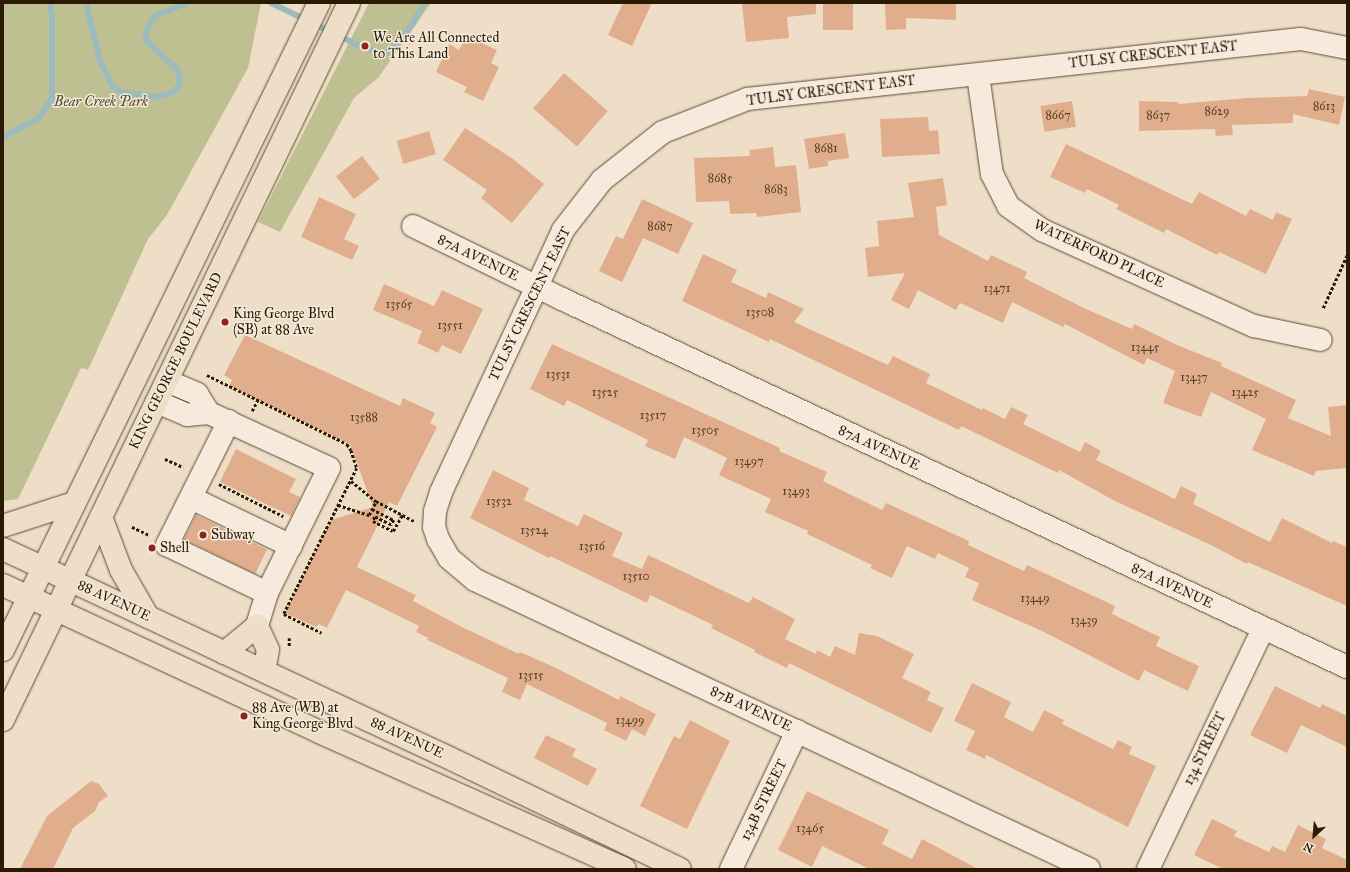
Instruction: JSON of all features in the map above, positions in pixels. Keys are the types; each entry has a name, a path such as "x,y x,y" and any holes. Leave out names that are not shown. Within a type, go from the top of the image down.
{"main road":[{"name":"KING GEORGE BOULEVARD","path":"3,650 319,3"},
{"name":"KING GEORGE BOULEVARD","path":"3,720 349,3"},
{"path":"3,526 74,503"},
{"path":"101,517 121,570 148,617"},
{"name":"88 AVENUE","path":"3,549 264,671 680,869"},
{"path":"3,585 319,732 625,869"},
{"path":"224,653 257,626 268,650 264,671"}],"street":[{"name":"TULSY CRESCENT EAST","path":"427,525 435,511 441,492 563,230 602,180 663,132 747,99 1301,39 1347,48"},
{"name":"WATERFORD PLACE","path":"978,75 992,174 1008,206 1042,230 1254,326 1321,340"},
{"name":"87A AVENUE","path":"413,226 536,287 1263,629 1347,667"},
{"path":"167,381 197,394 209,413"},
{"path":"157,402 187,415 209,413 329,468 267,593 257,626"},
{"path":"229,421 167,545 267,593"},
{"path":"191,498 291,546"},
{"name":"87B AVENUE","path":"427,525 449,558 475,580 1089,869"},
{"name":"134 STREET","path":"1148,869 1263,629"},
{"name":"134B STREET","path":"731,869 797,731"}],"path":[{"path":"1323,308 1347,255"},
{"path":"201,372 226,382 229,388 347,444 357,468 284,614 289,618 322,632"},
{"path":"251,414 257,401"},
{"path":"165,459 185,468"},
{"path":"351,481 376,501 427,525"},
{"path":"214,482 290,519"},
{"path":"338,505 369,515 376,501"},
{"path":"372,509 394,520 391,525 375,516 373,521 393,531 403,514"},
{"path":"132,527 150,536"}],"green space":[{"name":"Bear Creek Park","path":"3,3 261,3 248,68 167,215 148,239 88,370 81,368 18,499 3,501"},
{"path":"369,3 431,3 378,78 354,98 280,232 258,222"}],"building":[{"path":"623,3 652,3 632,46 608,35"},
{"path":"742,3 816,3 816,14 787,17 789,38 746,42"},
{"path":"823,3 853,3 853,30 823,30"},
{"path":"885,3 956,3 956,20 906,18 906,29 886,30"},
{"path":"466,36 497,50 491,63 499,67 483,101 464,92 467,87 436,72 449,44 459,50"},
{"path":"564,73 608,111 577,147 533,108"},
{"path":"1309,89 1345,97 1339,125 1293,114 1293,123 1232,125 1233,135 1216,136 1215,129 1139,131 1139,101 1178,102 1178,104 1247,98 1307,96"},
{"path":"1072,101 1076,127 1044,132 1040,106"},
{"path":"928,117 929,131 938,130 940,154 882,157 880,119"},
{"path":"465,128 513,159 544,184 512,223 481,198 487,190 443,160"},
{"path":"429,131 436,154 404,164 396,141"},
{"path":"845,133 849,158 828,161 828,166 809,169 804,139"},
{"path":"1066,144 1192,204 1199,192 1246,216 1250,209 1273,220 1276,212 1292,219 1266,274 1219,252 1217,255 1166,229 1164,233 1116,209 1119,205 1087,189 1085,193 1050,177"},
{"path":"773,147 775,167 796,165 801,212 757,217 756,213 730,214 729,201 696,202 694,158 750,156 749,150"},
{"path":"362,156 380,179 354,199 336,176"},
{"path":"943,178 947,205 936,207 939,235 988,261 991,255 1027,272 1024,278 1086,309 1132,329 1134,324 1177,345 1222,363 1221,366 1296,400 1288,418 1331,436 1328,407 1347,405 1347,468 1316,471 1314,476 1252,450 1266,419 1211,392 1201,417 1163,403 1175,371 1147,358 1144,365 1065,324 1063,327 1012,302 1003,323 960,303 956,310 918,290 909,309 891,300 905,273 868,277 865,248 879,246 877,221 914,217 908,183"},
{"path":"319,197 356,214 344,239 359,246 352,260 301,237"},
{"path":"642,199 693,223 678,254 643,238 622,282 599,271 616,236 623,239"},
{"path":"703,254 737,270 731,282 766,298 768,292 804,309 794,322 888,365 893,356 930,374 926,383 982,410 983,408 1005,419 1011,407 1028,415 1023,424 1080,452 1085,442 1101,451 1096,460 1175,499 1181,486 1197,494 1193,504 1270,542 1282,518 1332,543 1333,541 1347,547 1347,606 1248,562 1247,564 1213,546 1115,501 1059,470 1058,473 961,426 959,430 770,339 769,342 682,301"},
{"path":"384,284 434,306 442,290 483,309 461,354 442,345 438,353 417,343 422,331 373,310"},
{"path":"245,335 400,406 403,398 435,413 430,423 437,427 397,506 389,502 357,567 416,595 413,601 462,627 519,654 520,652 556,668 619,700 620,696 656,714 645,736 632,729 626,741 604,730 607,723 527,684 520,700 502,692 508,678 427,640 428,638 416,632 419,626 346,590 327,628 319,624 316,627 285,613 331,520 373,507 350,444 229,386 232,380 224,375"},
{"path":"552,344 780,448 779,451 827,472 823,481 882,510 886,503 969,541 968,545 1024,571 1027,565 1115,606 1112,614 1160,637 1156,646 1199,666 1188,691 1144,670 1139,681 1044,632 972,600 979,583 965,577 969,568 938,553 935,559 907,546 892,578 870,568 872,565 807,534 808,531 765,512 771,499 719,475 727,458 684,437 675,459 645,446 648,440 567,400 564,406 530,389"},
{"path":"236,449 296,479 289,492 300,497 291,516 220,482"},
{"path":"493,470 529,488 524,500 578,526 584,514 623,533 612,556 642,569 648,555 749,603 753,597 795,619 785,639 816,654 817,650 830,657 835,646 855,655 859,633 877,636 914,654 902,678 931,692 927,700 944,708 931,733 789,663 787,668 754,652 755,650 711,628 713,625 650,595 647,603 550,556 549,558 470,518"},
{"path":"196,515 267,550 255,574 184,539"},
{"path":"972,683 1011,702 1004,717 1033,732 1044,710 1064,720 1062,724 1113,749 1118,740 1132,747 1129,754 1156,766 1128,827 986,755 985,759 966,750 975,731 954,721"},
{"path":"1275,686 1320,708 1322,704 1347,716 1347,747 1301,725 1287,753 1250,735"},
{"path":"690,720 730,741 687,829 640,806 674,736 680,739"},
{"path":"546,735 576,749 572,756 597,769 588,786 534,758"},
{"path":"91,781 99,784 108,796 99,802 95,811 73,828 53,869 20,869 47,816"},
{"path":"807,791 889,830 882,844 912,859 922,839 978,869 869,869 822,846 812,867 778,850"},
{"path":"1212,819 1237,831 1234,836 1269,852 1272,846 1285,852 1298,825 1326,839 1322,848 1347,860 1347,869 1223,869 1194,855"}],"waterway":[{"path":"3,137 39,118 52,99 52,15 50,3"},
{"path":"86,3 100,61 113,87 121,92 155,97 172,93 179,86 180,76 176,68 147,42 145,32 155,16 188,3"},
{"path":"271,3 364,48 384,53 393,50 412,25 424,3"}],"place":[{"name":"We Are All Connected to This Land","path":"365,46"},
{"name":"King George Blvd (SB) at 88 Ave","path":"225,322"},
{"name":"Subway","path":"203,535"},
{"name":"Shell","path":"152,548"},
{"name":"88 Ave (WB) at King George Blvd","path":"244,716"}]}
